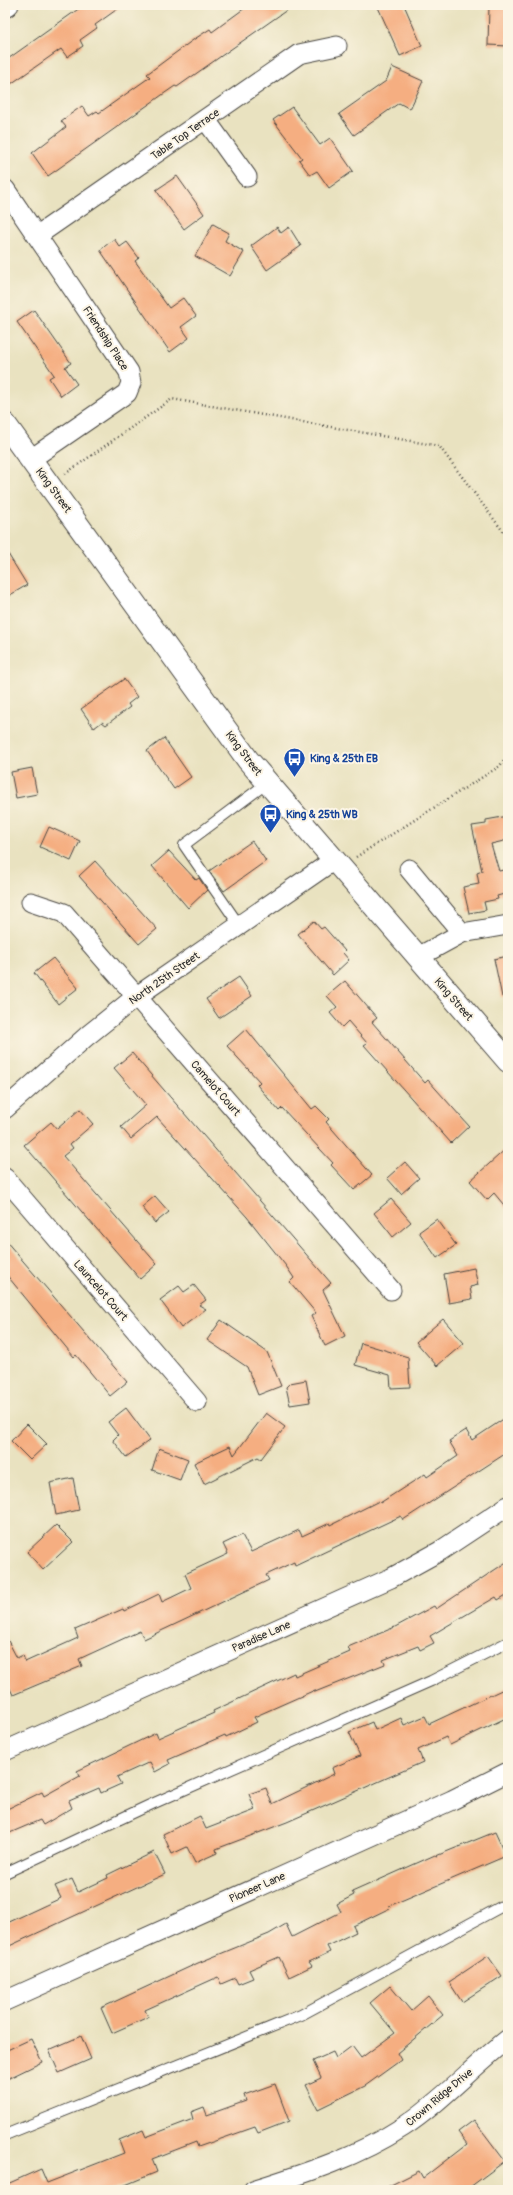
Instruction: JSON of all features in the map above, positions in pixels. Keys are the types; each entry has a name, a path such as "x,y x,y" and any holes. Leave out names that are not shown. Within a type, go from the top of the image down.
{"street":[{"path":"5,8 10,5"},
{"name":"Table Top Terrace","path":"38,235 206,120 299,54 337,46"},
{"path":"206,120 248,177"},
{"name":"Friendship Place","path":"5,189 38,235 129,372 131,383 127,393 31,459"},
{"name":"King Street","path":"5,424 50,484 248,760 508,1061"},
{"name":"North 25th Street","path":"5,1109 87,1036 137,996 239,925 337,864"},
{"path":"409,869 462,933"},
{"name":"Camelot Court","path":"31,902 64,913 391,1290"},
{"path":"418,957 462,933 508,925"},
{"name":"Launcelot Court","path":"5,1178 197,1402"},
{"name":"Paradise Lane","path":"5,1751 390,1578 440,1551 508,1506"},
{"name":"Pioneer Lane","path":"5,2001 452,1800 508,1772"},
{"name":"Crown Ridge Drive","path":"253,2190 321,2168 382,2140 431,2106 508,2039"}],"lane":[{"path":"239,925 184,845 267,783"},
{"path":"5,1873 152,1804 431,1682 508,1642"},
{"path":"5,2135 301,2015 508,1903"}],"path":[{"path":"50,484 172,398 439,446 508,538"},
{"path":"337,864 500,766 508,753"}],"building":[{"path":"84,5 123,5 95,25 97,28 80,40 83,46 67,57 61,49 5,88 5,61"},
{"path":"249,5 294,5 177,87 175,86 162,95 48,176 32,153 66,127 61,121 82,106 89,116 97,111 99,113 150,77 147,74 193,40 210,29 212,32"},
{"path":"377,5 404,5 422,46 400,56"},
{"path":"489,6 508,7 508,46 488,45"},
{"path":"392,67 423,81 410,109 399,103 354,135 339,114 386,81"},
{"path":"292,107 320,145 330,138 353,171 329,188 317,171 310,175 299,160 302,158 273,120"},
{"path":"177,176 204,214 184,229 156,190"},
{"path":"213,224 229,233 225,241 244,252 230,276 195,256"},
{"path":"277,227 281,233 289,227 301,246 267,270 251,246"},
{"path":"114,239 120,247 127,242 139,258 135,261 169,308 183,298 196,316 181,327 189,338 170,352 100,250"},
{"path":"34,310 71,363 65,367 77,384 61,396 49,378 54,375 17,322"},
{"path":"5,549 27,585 5,598"},
{"path":"124,679 137,697 128,704 130,707 106,725 102,722 94,728 81,709"},
{"path":"164,738 191,777 174,789 147,751"},
{"path":"32,768 37,794 16,798 11,772"},
{"path":"508,816 508,840 491,844 499,871 508,869 508,893 497,896 498,899 484,902 486,910 469,913 463,887 479,884 477,873 482,871 472,826 486,824 486,820"},
{"path":"49,827 80,841 71,861 40,847"},
{"path":"252,841 266,861 224,891 209,871"},
{"path":"169,851 196,880 199,878 207,890 188,908 152,866"},
{"path":"95,861 157,929 139,944 79,876"},
{"path":"314,921 321,929 324,927 345,951 343,953 349,960 333,975 298,934"},
{"path":"508,956 508,996 502,997 494,959"},
{"path":"53,958 78,988 58,1004 34,973"},
{"path":"239,977 252,996 219,1018 206,999"},
{"path":"345,981 377,1018 372,1022 425,1083 428,1080 469,1126 451,1143 364,1045 367,1043 348,1021 342,1027 330,1013 337,1007 327,996"},
{"path":"246,1029 312,1109 316,1106 329,1119 326,1122 372,1175 354,1190 331,1165 333,1163 282,1108 279,1111 257,1085 260,1082 227,1046"},
{"path":"132,1053 331,1283 323,1290 345,1336 325,1346 311,1316 316,1313 290,1282 294,1278 286,1266 247,1217 157,1117 131,1139 121,1127 146,1105 114,1068"},
{"path":"80,1109 93,1124 70,1144 73,1148 63,1156 157,1264 140,1279 24,1145 51,1122 57,1129"},
{"path":"508,1147 508,1210 494,1193 487,1200 470,1181"},
{"path":"405,1162 419,1178 401,1194 387,1178"},
{"path":"155,1196 169,1212 155,1223 142,1207"},
{"path":"391,1199 411,1222 393,1237 374,1213"},
{"path":"437,1219 456,1245 437,1258 419,1232"},
{"path":"5,1240 127,1382 110,1396 76,1355 74,1357 5,1273"},
{"path":"474,1268 478,1285 470,1287 472,1299 449,1303 444,1274"},
{"path":"194,1285 206,1300 199,1305 206,1309 181,1328 160,1300 179,1286 184,1292"},
{"path":"443,1319 464,1343 437,1366 416,1342"},
{"path":"221,1320 267,1352 281,1386 258,1395 247,1367 207,1340"},
{"path":"361,1343 408,1357 410,1387 391,1388 390,1375 355,1365"},
{"path":"306,1380 310,1402 290,1405 286,1387 290,1383"},
{"path":"126,1408 150,1440 126,1457 113,1440 118,1435 108,1422"},
{"path":"266,1413 285,1427 261,1459 258,1457 204,1484 194,1463 230,1446 234,1455"},
{"path":"508,1416 508,1452 403,1520 401,1516 295,1566 294,1562 266,1575 269,1580 144,1639 140,1631 79,1659 82,1666 13,1695 5,1678 5,1635 17,1658 23,1655 25,1662 78,1638 75,1630 123,1609 124,1611 159,1594 162,1602 191,1588 185,1574 228,1554 223,1544 242,1535 251,1552 299,1530 302,1536 330,1523 331,1525 379,1501 380,1503 425,1474 427,1477 458,1456 449,1441 466,1430 472,1440"},
{"path":"27,1424 47,1444 30,1460 11,1441"},
{"path":"159,1448 188,1459 180,1480 152,1470"},
{"path":"73,1478 79,1510 56,1515 50,1483"},
{"path":"56,1525 73,1542 43,1570 27,1552"},
{"path":"508,1561 508,1594 498,1600 496,1597 430,1636 434,1643 420,1650 418,1646 383,1660 385,1664 315,1692 315,1690 254,1717 257,1722 226,1737 225,1735 168,1760 170,1764 155,1772 150,1762 117,1777 121,1784 101,1793 99,1788 69,1801 72,1808 43,1825 40,1820 5,1835 5,1810 42,1792 44,1796 80,1776 77,1771 156,1733 158,1738 214,1713 213,1711 294,1673 295,1676 350,1652 348,1647 395,1627 434,1606 436,1609"},
{"path":"508,1687 508,1717 450,1745 446,1737 418,1750 423,1762 287,1822 216,1849 217,1853 195,1863 187,1847 172,1854 163,1834 200,1816 206,1829 255,1810 249,1794 266,1788 272,1804 334,1774 332,1768 360,1756 349,1732 372,1722 375,1730 401,1718 404,1725 425,1716 429,1724"},
{"path":"495,1832 506,1856 389,1906 390,1908 353,1926 356,1932 327,1946 330,1952 309,1962 312,1966 289,1977 279,1957 249,1970 253,1978 238,1984 235,1978 221,1984 218,1977 145,2010 148,2017 112,2033 101,2008 198,1963 269,1934 286,1924 292,1937 341,1912 337,1904 354,1895 352,1892 435,1855 436,1856"},
{"path":"154,1852 165,1874 5,1948 5,1924 61,1898 55,1886 72,1879 78,1892 108,1878 107,1875"},
{"path":"488,1956 502,1976 462,2002 449,1982"},
{"path":"390,1986 411,2011 428,1996 443,2015 397,2053 401,2060 365,2086 318,2109 306,2085 321,2078 313,2061 333,2052 336,2058 352,2046 361,2058 395,2033 370,2003"},
{"path":"81,2036 91,2059 59,2073 49,2050"},
{"path":"31,2039 42,2062 5,2080 5,2051"},
{"path":"275,2084 289,2121 258,2133 255,2127 198,2147 196,2142 152,2159 157,2172 113,2190 5,2190 5,2185 41,2169 47,2183 124,2153 119,2140 143,2130 146,2137 193,2119 191,2112 204,2107 207,2115 246,2101 244,2095"},
{"path":"474,2120 505,2161 466,2190 381,2190 419,2171 423,2178 467,2144 458,2132"}],"place":[{"name":"King & 25th EB","path":"295,778"},
{"name":"King & 25th WB","path":"270,834"}]}
